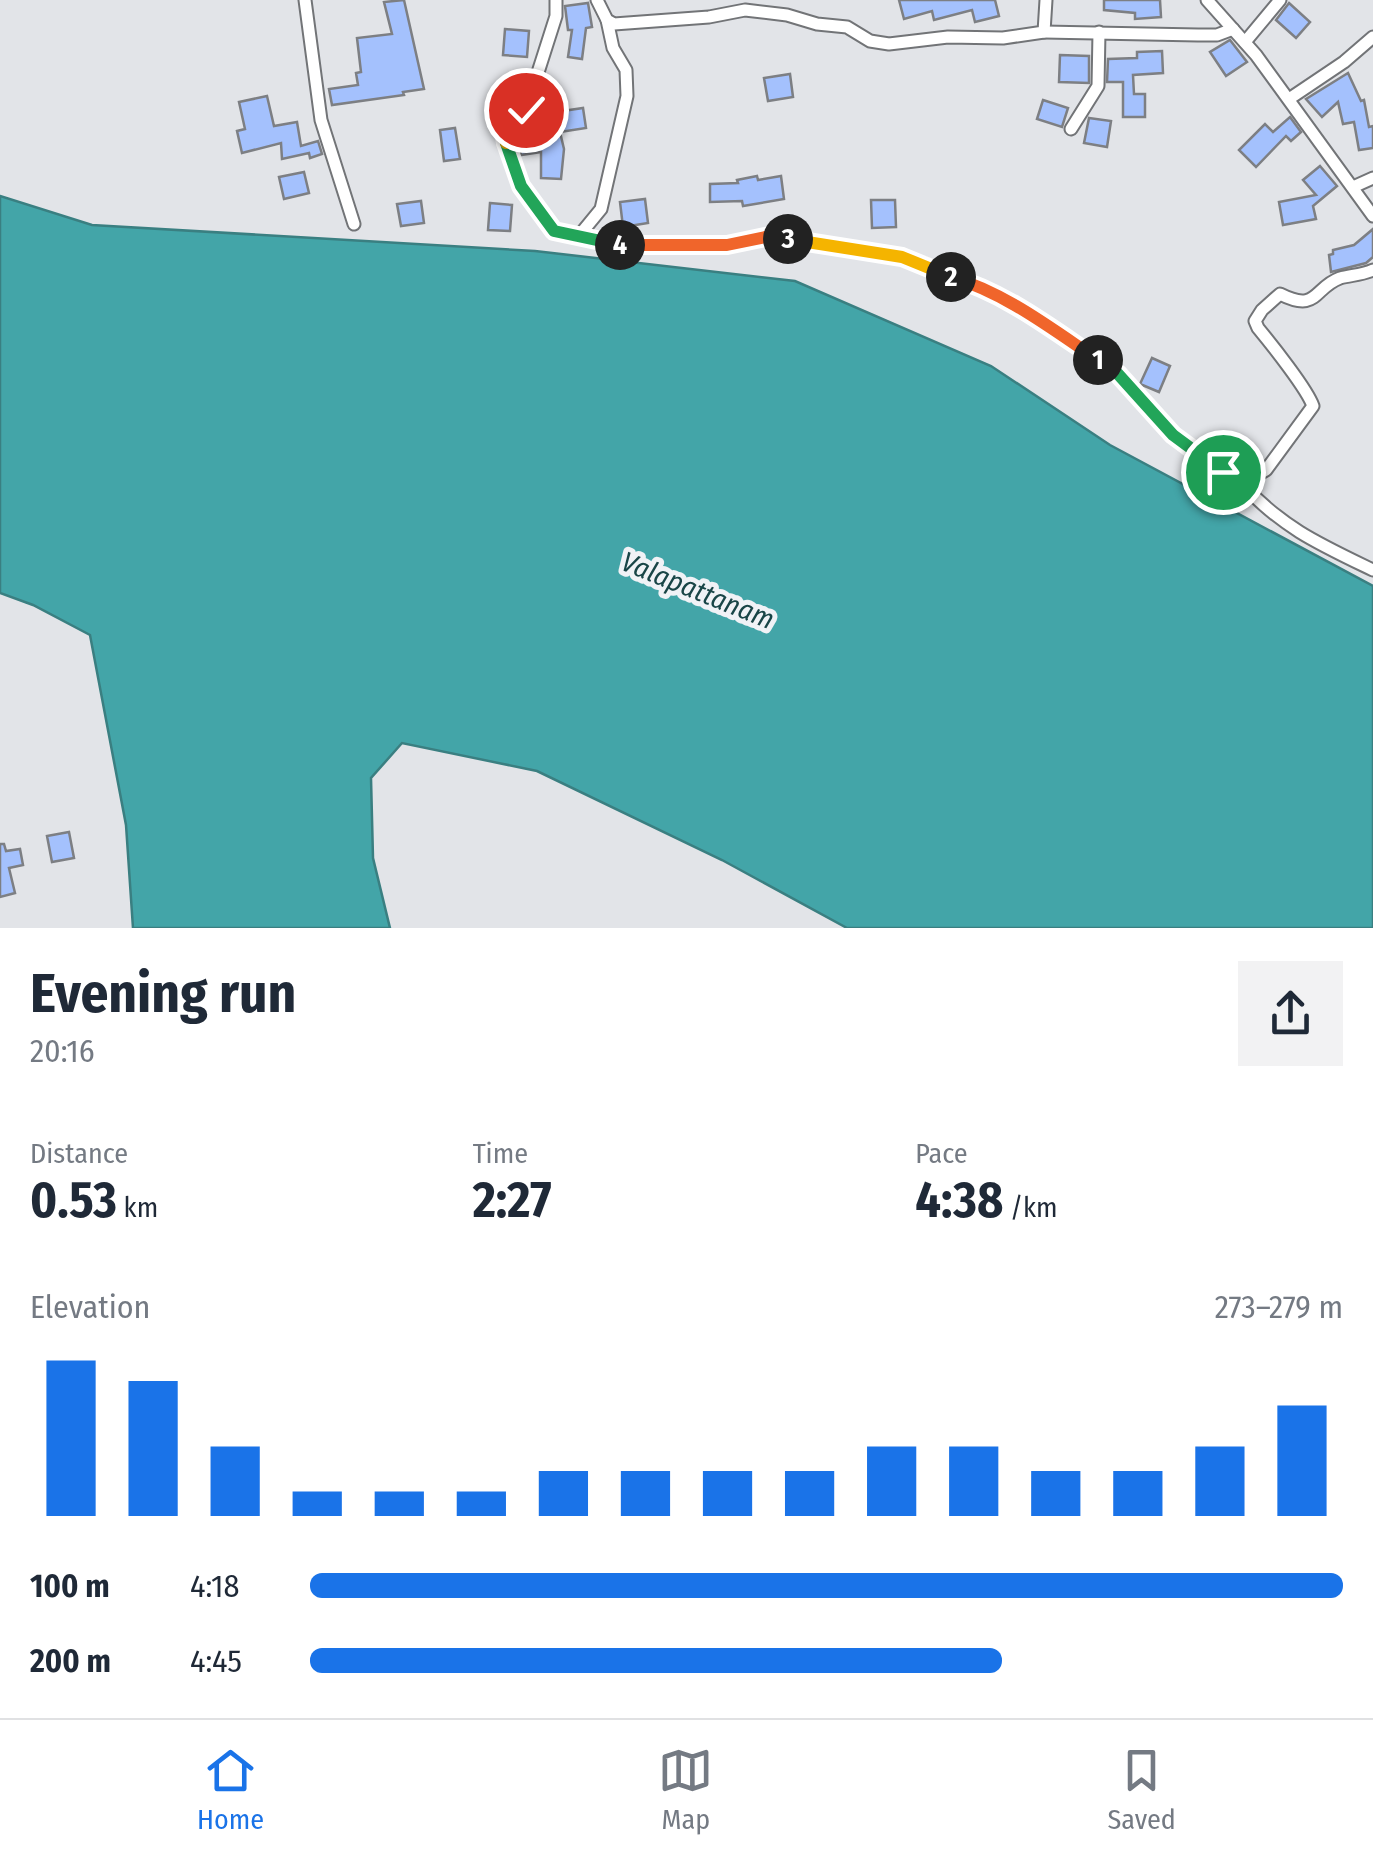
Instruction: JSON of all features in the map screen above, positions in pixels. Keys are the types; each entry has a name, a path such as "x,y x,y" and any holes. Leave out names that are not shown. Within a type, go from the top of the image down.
{"street":[{"path":"306,0 322,120 354,224"},
{"path":"556,0 556,16 526,110 512,116 503,127 521,186 554,231 634,247 727,245 770,236 924,264 1002,298 1093,356 1118,374 1173,435 1242,484 1269,513 1373,570"},
{"path":"578,236 601,209 627,96 626,70 613,48 607,20 596,0"},
{"path":"1044,32 1046,0"},
{"path":"1207,0 1290,99 1373,216"},
{"path":"1245,42 1280,0"},
{"path":"607,20 614,24 666,22 745,5 816,24 847,27 870,41 888,44 948,36 1003,38 1044,32 1217,35 1233,29"},
{"path":"1071,129 1098,86 1099,32"},
{"path":"1290,99 1373,37"},
{"path":"1353,187 1373,178"},
{"path":"1242,484 1266,470 1313,406 1308,392 1286,369 1258,328 1256,321 1262,310 1280,294 1291,300 1312,299 1338,279 1373,270"}],"water":[{"name":"Valapattanam","path":"0,196 92,225 535,251 795,281 991,366 1110,445 1373,586 1373,928 847,928 722,860 537,771 402,743 371,778 373,858 390,928 133,928 126,825 90,635 33,605 0,593"}],"building":[{"path":"404,0 424,89 332,105 329,89 358,85 356,73 361,72 357,38 392,34 384,2"},
{"path":"899,0 995,0 999,16 975,22 972,10 934,20 932,11 904,19"},
{"path":"1104,0 1160,0 1161,17 1135,19 1135,13 1104,10"},
{"path":"588,3 592,27 586,28 582,59 568,57 572,30 568,30 565,6"},
{"path":"1289,3 1310,22 1296,38 1276,20"},
{"path":"505,29 529,31 527,57 503,55"},
{"path":"1230,40 1247,62 1226,76 1210,52"},
{"path":"1162,51 1163,73 1133,75 1134,94 1145,94 1145,117 1123,117 1123,82 1107,82 1108,59 1137,58 1137,52"},
{"path":"1060,55 1089,56 1089,83 1059,82"},
{"path":"1348,73 1361,101 1364,100 1369,127 1373,126 1373,148 1359,150 1354,122 1343,124 1338,102 1322,117 1306,99"},
{"path":"790,74 793,97 768,101 764,78"},
{"path":"267,96 274,126 297,122 301,146 318,141 322,154 282,159 281,143 242,153 237,131 245,129 239,102"},
{"path":"1043,100 1068,108 1062,127 1037,119"},
{"path":"555,104 556,112 583,108 586,128 560,132 564,149 561,179 541,178 541,152 521,155 517,133 538,130 537,107"},
{"path":"1290,117 1301,132 1291,141 1286,136 1256,167 1239,150 1265,124 1273,132"},
{"path":"1089,118 1111,121 1107,147 1084,143"},
{"path":"455,128 460,159 444,161 440,130"},
{"path":"1320,166 1337,186 1313,206 1316,219 1283,225 1279,202 1316,195 1303,180"},
{"path":"304,172 309,193 284,199 279,177"},
{"path":"757,176 758,180 781,176 784,199 743,206 742,201 710,202 710,184 738,183 737,180"},
{"path":"645,199 648,223 623,227 620,202"},
{"path":"871,200 895,200 896,227 872,228"},
{"path":"421,201 424,223 401,226 397,204"},
{"path":"490,203 512,205 510,231 488,230"},
{"path":"1373,229 1373,257 1366,263 1331,272 1329,255 1333,250 1354,245"},
{"path":"1152,358 1170,366 1159,392 1140,384"},
{"path":"69,832 74,858 52,862 47,836"},
{"path":"0,844 4,844 6,851 20,849 23,865 9,868 15,893 0,897"}],"route":[{"path":"526,110 512,116 503,127 507,146 521,186 554,231 634,247 727,245 770,236 924,264 1002,298 1093,356 1118,374 1173,435 1223,472"}]}
